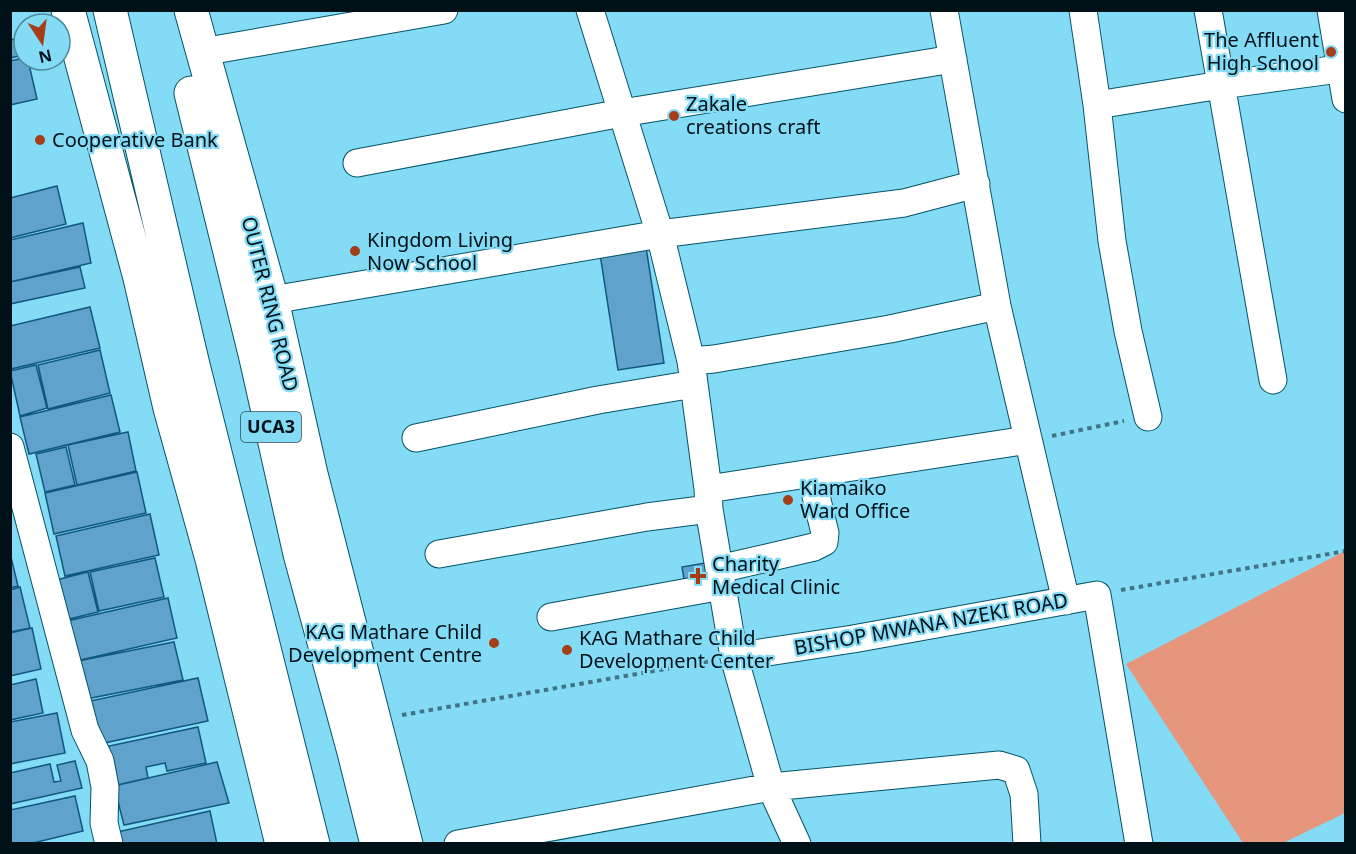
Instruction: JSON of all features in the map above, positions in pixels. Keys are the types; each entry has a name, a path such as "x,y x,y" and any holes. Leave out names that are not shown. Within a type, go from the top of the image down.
{"main road":[{"path":"68,10 140,278 170,408 212,559 282,843"},
{"name":"UCA3","path":"110,10 193,365 313,843"},
{"name":"OUTER RING ROAD","path":"169,10 256,358 300,554 377,843"},
{"name":"OUTER RING ROAD","path":"191,10 272,300 311,474 406,843"}],"street":[{"path":"202,52 444,10"},
{"path":"590,10 660,234 693,372 708,499 734,657 771,788 797,843"},
{"path":"944,10 997,306 1066,600"},
{"path":"1083,10 1097,105 1112,241 1128,332 1148,417"},
{"path":"1208,10 1273,381"},
{"path":"1331,10 1343,68 1346,99"},
{"path":"357,163 622,114 953,59"},
{"path":"1097,105 1343,68"},
{"path":"272,300 660,234 904,203 976,184"},
{"path":"416,438 598,400 693,372 997,306"},
{"path":"440,554 626,520 708,499 1028,440"},
{"path":"10,447 85,730 100,761 105,788 104,823 109,843"},
{"path":"551,617 720,577 814,547 824,542 825,533 816,496"},
{"path":"1097,594 1139,843"},
{"name":"BISHOP MWANA NZEKI ROAD","path":"734,657 853,639 1097,594"},
{"path":"458,843 771,788 999,765 1016,770 1024,795 1027,843"}],"path":[{"path":"1028,440 1148,417"},
{"path":"1097,594 1346,551"},
{"path":"375,720 734,657"}],"shaded area":[{"path":"1345,551 1345,813 1283,843 1243,843 1126,664"}],"building":[{"path":"10,40 12,40 12,58 10,58"},
{"path":"10,61 12,61 12,72 31,72 37,99 10,105"},
{"path":"57,186 66,224 10,238 10,198"},
{"path":"83,223 91,263 10,282 10,240"},
{"path":"646,247 664,363 618,370 600,254"},
{"path":"80,267 85,288 10,304 10,282"},
{"path":"90,307 100,348 11,369 10,326"},
{"path":"100,350 110,393 48,409 38,365"},
{"path":"36,365 47,408 20,416 10,371"},
{"path":"111,395 120,432 29,454 20,417"},
{"path":"128,432 136,471 77,485 68,445"},
{"path":"66,447 75,485 45,492 36,454"},
{"path":"137,472 146,513 54,534 45,493"},
{"path":"150,514 159,555 65,576 56,536"},
{"path":"10,553 18,586 10,588"},
{"path":"155,558 164,597 99,611 90,572"},
{"name":"Charity Medical Clinic","path":"710,562 714,586 686,591 682,567"},
{"path":"88,572 98,612 65,620 56,580"},
{"path":"20,587 30,628 10,632 10,590"},
{"path":"168,598 177,638 76,661 67,621"},
{"path":"32,628 41,669 10,676 10,633"},
{"path":"174,642 183,680 81,700 73,662"},
{"path":"198,678 208,721 90,746 81,703"},
{"path":"36,679 43,713 10,720 10,685"},
{"path":"57,713 65,753 10,764 10,722"},
{"path":"198,727 206,763 167,771 165,763 146,767 148,778 108,787 100,748"},
{"path":"75,761 82,788 10,804 10,773 50,764 54,782 61,781 57,765"},
{"path":"217,762 229,803 124,825 114,786"},
{"path":"75,796 83,831 29,844 10,844 10,810"},
{"path":"210,811 217,844 116,844 113,833"}],"place":[{"name":"The Affluent High School","path":"1331,52"},
{"name":"Zakale creations craft","path":"674,116"},
{"name":"Cooperative Bank","path":"40,140"},
{"name":"Kingdom Living Now School","path":"355,251"},
{"name":"Kiamaiko Ward Office","path":"788,500"},
{"name":"Charity Medical Clinic","path":"698,576"},
{"name":"KAG Mathare Child Development Centre","path":"494,643"},
{"name":"KAG Mathare Child Development Center","path":"567,650"}]}
